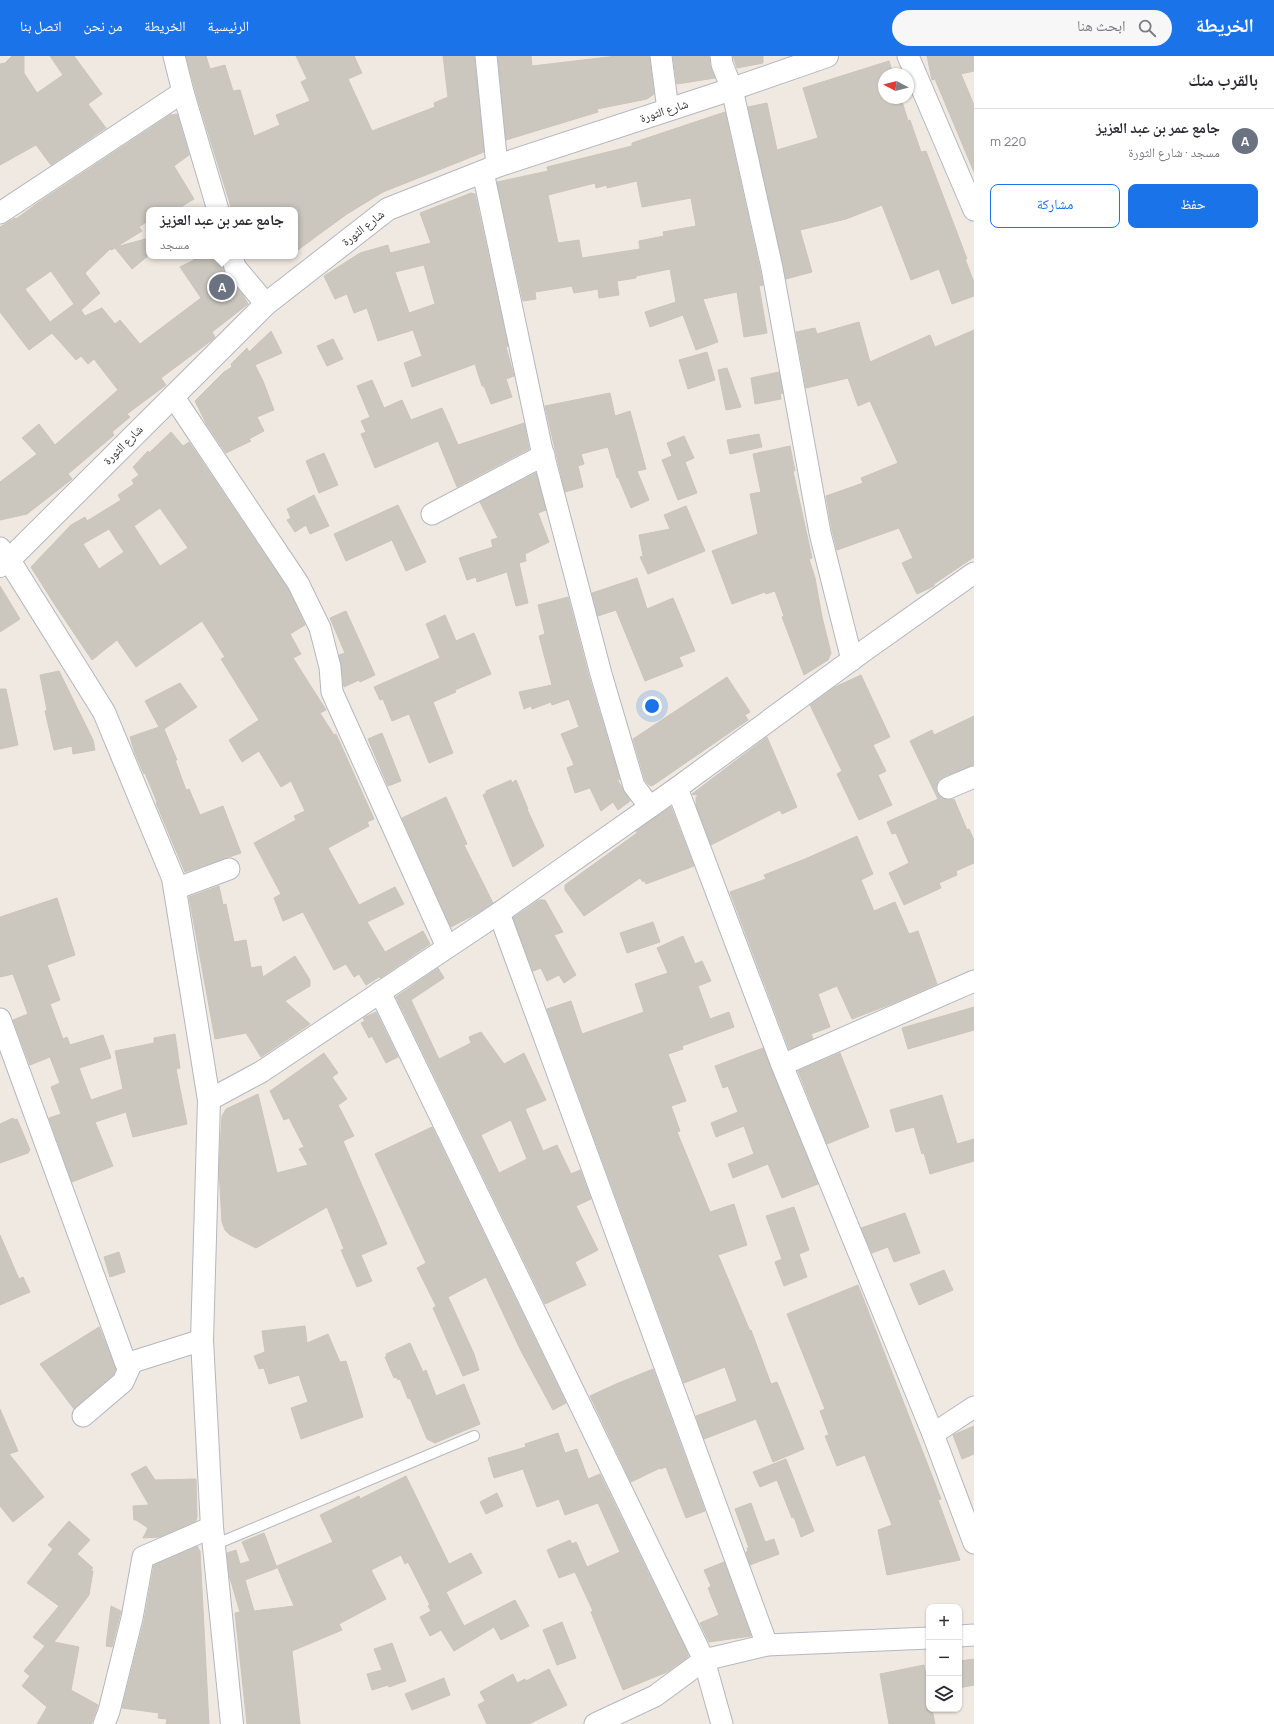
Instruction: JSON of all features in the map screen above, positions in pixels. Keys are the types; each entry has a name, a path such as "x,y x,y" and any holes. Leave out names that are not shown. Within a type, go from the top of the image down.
{"street":[{"path":"174,56 183,92 217,207"},
{"path":"486,56 490,169 544,455 601,674 634,786 650,807"},
{"path":"661,56 668,110"},
{"path":"721,56 722,64 732,89 772,268 820,533 852,660"},
{"name":"شارع الثورة","path":"3,558 173,396 266,304 388,209 490,169 827,56"},
{"path":"908,56 974,210"},
{"path":"0,213 183,92"},
{"path":"233,259 235,267 266,304"},
{"path":"173,396 298,583 320,628 330,667 332,692 448,948"},
{"path":"432,514 544,455"},
{"path":"3,558 104,712 173,878 209,1100 202,1340 213,1536 232,1724"},
{"path":"209,1100 261,1072 499,913 677,788 974,573"},
{"path":"948,788 974,777"},
{"path":"677,788 782,1065 933,1434 974,1543"},
{"path":"175,889 230,869"},
{"path":"499,913 768,1645"},
{"path":"782,1065 974,981"},
{"path":"380,992 704,1660 722,1724"},
{"path":"0,1019 126,1364 202,1340"},
{"path":"83,1416 123,1382 132,1362"},
{"path":"933,1434 974,1407"},
{"path":"104,1724 109,1711 132,1618 143,1557 213,1536"},
{"path":"962,1636 974,1636"},
{"path":"594,1724 655,1696 704,1660 768,1645 926,1638"}],"lane":[{"path":"213,1536 474,1436"}],"building":[{"path":"12,56 24,56 24,73 37,93 63,75 50,56 74,56 102,94 88,104 106,128 51,165 36,145 0,165 0,64 5,63"},
{"path":"186,56 206,56 210,69 225,65 233,91 240,90 254,136 280,125 276,115 310,101 301,82 307,79 296,56 354,56 362,73 348,79 372,131 435,107 434,103 448,97 443,56 474,56 484,152 383,192 347,214 298,250 298,207 231,207"},
{"path":"498,56 531,56 532,66 617,56 649,56 654,94 647,99 597,109 598,112 506,140"},
{"path":"673,56 709,56 710,66 715,78 677,84"},
{"path":"733,56 763,56 763,63 737,68"},
{"path":"927,56 974,56 974,71 961,74 974,105 974,172 935,79 932,80"},
{"path":"889,61 891,68 878,68 878,104 903,104 921,152 926,151 967,259 965,259 974,282 974,296 952,304 939,269 911,280 882,205 846,219 800,230 812,272 786,279 748,107 767,103 777,150 818,138 803,88"},
{"path":"725,112 763,285 759,286 767,333 744,337 737,292 703,299 718,342 696,350 683,315 650,327 645,312 676,302 670,269 636,276 636,278 617,281 619,295 599,298 598,289 574,293 572,286 535,292 536,299 523,301 497,182 548,171 547,167 632,146 632,143","holes":["637,181 642,207 691,198 696,226 663,232 664,236 639,241 640,249 582,258 579,240 558,243 548,195 595,183 596,188 607,185 607,188"]},
{"path":"177,114 189,155 174,166 194,199 181,207 146,207 146,222 139,227 142,231 116,247 146,239 146,257 132,269 115,248 110,249 85,273 100,293 81,310 85,316 102,308 115,324 120,320 140,344 201,298 180,267 196,259 221,259 226,274 243,295 248,304 212,332 215,337 212,340 161,378 166,385 127,414 130,417 112,432 114,435 68,474 72,479 27,514 0,520 0,482 37,454 22,438 39,424 55,445 118,390 94,359 88,364 81,356 76,360 52,333 29,350 0,312 0,227 15,218 16,219 39,202 170,115","holes":["51,271 74,304 50,322 25,289"]},
{"path":"471,193 475,194 508,346 506,347 514,376 506,379 512,397 491,404 484,386 482,386 475,364 412,387 404,363 422,356 413,330 378,341 367,308 354,313 347,294 335,299 324,276 360,253 388,245 390,253 431,243 420,213","holes":["424,265 435,304 409,313 395,272"]},
{"path":"859,322 870,362 930,335 935,347 974,330 974,557 934,584 934,586 917,594 902,563 913,558 899,528 837,550 832,530 826,496 863,483 861,478 898,463 870,401 858,406 848,378 806,388 796,332 815,328 817,334"},
{"path":"271,331 282,353 255,365 274,410 257,417 264,431 249,439 251,441 226,453 207,425 195,401 224,372 232,367 231,364 247,348 249,352"},
{"path":"333,339 343,359 327,366 317,346"},
{"path":"707,352 715,380 688,389 679,360"},
{"path":"727,368 741,407 726,410 718,370"},
{"path":"779,372 783,393 780,394 781,399 755,404 751,378"},
{"path":"372,380 384,408 402,400 411,420 442,408 458,445 524,423 529,449 457,487 438,441 375,468 361,434 366,432 361,421 370,417 357,386"},
{"path":"610,393 615,416 630,411 646,469 637,471 649,500 631,508 618,477 617,478 608,447 581,454 584,464 578,466 583,487 565,492 545,406"},
{"path":"171,432 183,446 189,442 288,589 305,625 290,634 301,654 293,658 326,710 320,713 334,735 336,734 374,819 367,822 369,826 328,848 359,905 395,887 404,904 367,922 385,952 423,931 430,944 380,978 379,977 366,985 359,974 354,977 346,964 334,970 303,912 283,921 274,898 281,894 254,843 296,820 294,816 305,811 291,781 281,787 259,751 242,762 229,740 259,720 221,659 225,657 202,621 136,667 117,640 92,660 31,567 71,525 85,517 87,521 121,500 118,495 134,484 132,480 139,475 133,467 148,451 149,453","holes":["160,508 188,548 160,566 134,526","109,529 124,552 99,569 83,544"]},
{"path":"759,434 762,447 730,454 727,440"},
{"path":"684,436 694,458 685,462 697,493 678,500 662,460 672,456 667,443"},
{"path":"790,446 795,471 793,471 812,558 809,559 815,578 822,617 831,653 828,660 804,675 782,617 784,616 775,591 766,594 765,592 732,604 712,551 758,534 750,494 761,492 753,454"},
{"path":"324,453 338,485 319,493 306,461"},
{"path":"536,473 546,510 538,513 549,542 525,554 526,561 519,563 528,603 516,606 507,572 477,582 476,577 467,580 459,558 493,547 491,540 498,538 480,502"},
{"path":"314,495 329,526 310,534 306,525 295,532 287,520 291,518 287,509"},
{"path":"398,505 426,562 406,571 392,540 346,561 334,534"},
{"path":"686,506 705,551 648,574 640,557 643,556 639,535 670,529 664,515"},
{"path":"637,578 647,609 673,598 695,651 679,657 683,666 645,681 616,610 598,616 592,593"},
{"path":"0,586 20,619 0,632"},
{"path":"568,597 589,677 620,780 617,779 630,801 618,810 613,802 601,811 590,788 575,793 567,768 574,765 561,734 579,727 569,699 552,705 551,702 532,709 531,706 524,709 519,692 552,685 539,636 545,634 538,605"},
{"path":"346,611 375,675 344,687 339,655 345,653 330,618"},
{"path":"445,615 456,641 474,633 491,674 455,690 456,692 433,702 453,753 429,763 409,714 392,721 383,699 380,700 374,687 440,658 426,624"},
{"path":"59,671 93,740 95,750 73,754 72,746 54,750 45,711 47,710 40,675"},
{"path":"861,675 890,737 873,745 886,771 878,775 892,805 859,820 837,774 842,771 810,705 835,687"},
{"path":"727,677 750,712 745,715 748,720 652,786 649,785 645,780 633,739"},
{"path":"180,683 197,707 164,729 177,760 175,760 186,790 189,789 200,815 223,806 241,853 185,872 145,773 144,774 135,753 130,737 159,727 145,701"},
{"path":"0,689 6,689 18,745 0,749"},
{"path":"974,716 974,765 943,777 938,781 936,787 937,793 941,798 947,800 954,799 967,830 969,829 974,840 974,863 956,871 957,875 939,883 941,888 904,905 889,873 909,863 896,833 892,834 887,822 938,799 910,741 932,730 934,735"},
{"path":"382,733 401,781 388,786 368,739"},
{"path":"767,737 797,807 782,814 780,810 711,845 696,805 696,797 701,796 692,794"},
{"path":"511,780 512,783 516,780 544,846 513,867 483,795 486,791"},
{"path":"446,797 467,844 464,845 493,903 451,927 402,818"},
{"path":"671,807 694,866 646,884 644,880 643,882 640,878 584,916 565,890 565,885 637,833 636,831"},
{"path":"857,836 873,874 861,880 874,911 895,902 909,934 918,931 937,984 852,1019 837,986 818,994 830,1027 811,1034 813,1039 789,1049 730,892 766,879 764,875"},
{"path":"219,886 223,905 226,904 234,942 246,940 251,968 261,966 263,977 295,956 310,980 310,986 285,1001 310,1024 261,1057 246,1033 215,1039 189,897"},
{"path":"57,898 75,955 47,965 60,1000 50,1004 63,1039 67,1037 70,1045 103,1035 111,1058 79,1068 91,1100 123,1089 115,1051 154,1043 154,1038 175,1034 180,1068 176,1069 187,1124 133,1137 126,1112 95,1122 113,1166 72,1182 49,1118 61,1114 51,1087 60,1083 50,1057 30,1065 13,1020 28,1014 13,974 0,977 0,917"},
{"path":"539,900 545,900 563,932 554,935 576,975 564,983 559,975 547,981 541,968 533,971 513,918"},
{"path":"653,922 660,942 627,953 620,933"},
{"path":"683,936 695,964 702,961 711,981 698,986 710,1019 729,1012 734,1027 682,1046 683,1049 668,1054 686,1101 671,1106 680,1131 677,1132 710,1212 734,1204 747,1245 718,1255 750,1331 751,1330 771,1384 777,1382 804,1449 773,1462 756,1419 704,1439 696,1416 737,1401 725,1367 684,1383 547,1009 571,1001 582,1034 644,1012 635,984 668,973 657,948"},
{"path":"438,968 444,978 411,1000 439,1059 471,1043 469,1037 481,1032 504,1064 524,1053 546,1100 525,1109 543,1151 557,1145 571,1174 580,1170 591,1199 576,1206 598,1250 575,1262 586,1285 545,1304 396,997","holes":["511,1120 527,1159 499,1173 481,1135"]},
{"path":"974,1007 974,1030 908,1049 902,1028"},
{"path":"376,1012 398,1057 386,1063 372,1036 369,1038 361,1023 365,1021 363,1018"},
{"path":"763,1048 818,1184 782,1198 768,1164 733,1178 728,1164 754,1154 744,1126 716,1137 711,1123 738,1112 728,1086 723,1088 715,1066"},
{"path":"324,1053 338,1073 332,1077 347,1099 338,1105 354,1136 343,1141 387,1244 361,1255 372,1281 357,1287 341,1250 344,1249 327,1207 256,1248 230,1235 225,1230 222,1222 219,1170 222,1116 226,1109 258,1094 277,1173 308,1165 299,1149 304,1147 289,1118 284,1120 270,1091"},
{"path":"840,1053 869,1127 827,1144 798,1071"},
{"path":"942,1095 957,1144 974,1139 974,1161 930,1174 914,1127 896,1132 890,1110"},
{"path":"13,1118 14,1120 17,1119 30,1150 28,1153 0,1163 0,1124"},
{"path":"432,1127 566,1403 553,1410 521,1351 486,1277 448,1297 474,1354 479,1370 463,1376 433,1308 436,1306 417,1268 426,1263 375,1154"},
{"path":"794,1207 809,1250 799,1254 807,1277 784,1286 775,1262 782,1259 766,1216"},
{"path":"905,1213 920,1253 894,1262 888,1247 872,1253 861,1228"},
{"path":"0,1235 19,1279 23,1277 30,1292 0,1305"},
{"path":"119,1252 125,1272 110,1277 104,1257"},
{"path":"944,1270 953,1290 919,1305 910,1284"},
{"path":"858,1285 941,1499 938,1500 960,1560 887,1575 878,1530 892,1525 865,1455 837,1466 825,1436 829,1435 820,1411 825,1409 787,1314"},
{"path":"305,1326 307,1343 328,1334 340,1362 346,1361 363,1417 301,1439 291,1408 308,1402 299,1375 269,1384 264,1368 259,1369 254,1356 265,1352 262,1331"},
{"path":"99,1327 116,1369 113,1375 74,1409 40,1364"},
{"path":"410,1343 423,1372 426,1370 436,1396 464,1384 480,1424 435,1443 427,1439 410,1398 408,1399 400,1379 398,1380 396,1377 394,1378 385,1357 387,1356 386,1354"},
{"path":"653,1369 705,1511 686,1518 666,1467 660,1468 631,1482 590,1396"},
{"path":"0,1409 18,1451 9,1454 44,1497 13,1522 0,1506"},
{"path":"974,1426 974,1454 962,1459 953,1435"},
{"path":"558,1433 565,1453 577,1449 588,1479 600,1474 688,1654 688,1657 667,1672 623,1690 591,1612 593,1611 575,1572 559,1578 547,1550 570,1540 572,1544 576,1542 587,1567 620,1552 598,1503 565,1515 559,1499 537,1507 523,1469 494,1478 488,1458 526,1447 525,1444"},
{"path":"786,1459 814,1531 801,1537 794,1517 792,1518 777,1480 760,1487 753,1472"},
{"path":"146,1466 155,1480 196,1479 196,1521 159,1537 143,1538 148,1528 134,1520 133,1506 149,1505 131,1474"},
{"path":"406,1476 449,1564 471,1553 482,1573 446,1592 464,1626 515,1600 529,1626 501,1640 494,1627 454,1651 441,1630 430,1636 420,1617 431,1611 428,1606 430,1605 408,1562 405,1564 401,1555 371,1570 386,1599 339,1624 342,1630 292,1651 300,1724 247,1724 235,1613 240,1612 229,1575 227,1553 236,1550 240,1564 250,1561 242,1542 264,1533 277,1568 245,1580 254,1611 294,1606 277,1566 333,1542 320,1515 359,1496 360,1499"},
{"path":"497,1493 503,1506 486,1514 480,1502"},
{"path":"751,1503 765,1542 774,1539 779,1554 750,1565 746,1552 748,1551 747,1548 749,1548 735,1509"},
{"path":"69,1521 90,1540 77,1554 93,1568 91,1570 93,1571 89,1595 54,1642 79,1647 71,1690 98,1705 91,1724 37,1724 47,1707 22,1686 30,1676 24,1671 45,1646 33,1637 59,1606 27,1583 53,1549 48,1545"},
{"path":"197,1546 200,1551 209,1724 166,1724 167,1719 158,1718 159,1713 122,1708 144,1621 154,1565"},
{"path":"724,1562 751,1636 709,1642 700,1623 719,1615 708,1588 711,1586 704,1570"},
{"path":"111,1606 121,1611 112,1647 106,1646"},
{"path":"562,1622 576,1658 557,1665 543,1630"},
{"path":"392,1643 406,1681 389,1687 388,1685 372,1690 367,1674 382,1670 374,1649"},
{"path":"974,1659 974,1685 962,1687 962,1661"},
{"path":"924,1665 926,1675 926,1712 933,1712 935,1724 889,1724 880,1674"},
{"path":"549,1669 567,1705 529,1724 487,1724 478,1705 485,1701 480,1692 513,1674 517,1683 525,1679 526,1681"},
{"path":"444,1678 450,1695 412,1710 405,1694"}],"place":[{"name":"جامع عمر بن عبد العزيز","path":"222,287"}]}
